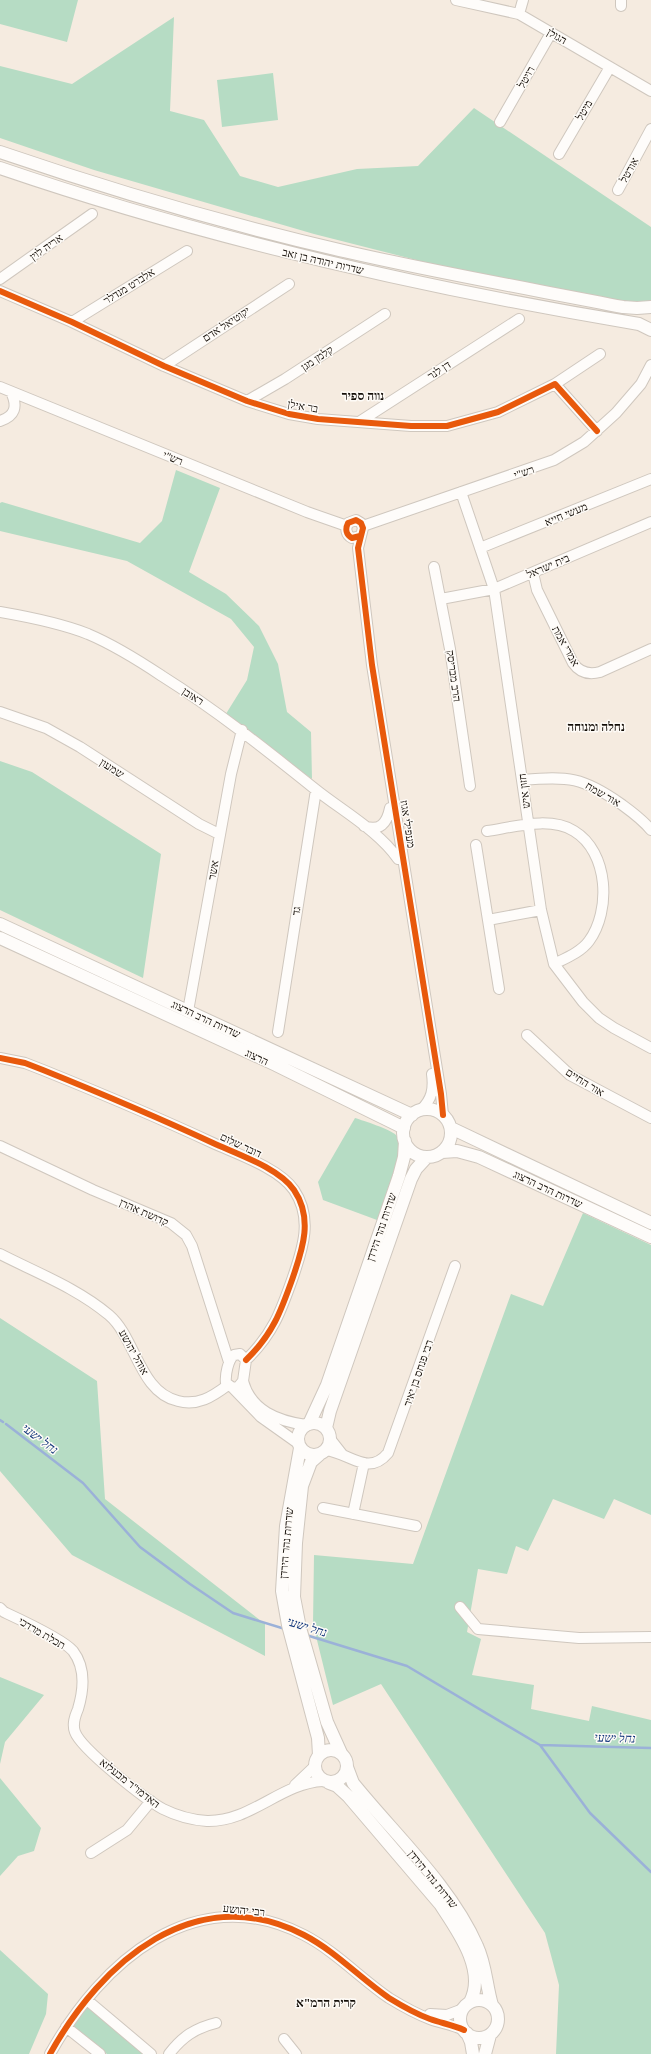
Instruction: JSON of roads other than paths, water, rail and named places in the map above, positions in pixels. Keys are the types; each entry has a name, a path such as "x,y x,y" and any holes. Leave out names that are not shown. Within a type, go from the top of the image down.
{"main road":[{"name":"שדרות יהודה בן זאב","path":"0,152 157,203 339,250 623,307 651,307"},
{"name":"שדרות יהודה בן זאב","path":"0,168 145,215 282,252 399,278 639,324 651,330"},
{"path":"651,312 648,321 651,330"},
{"name":"שדרות הרב הרצוג","path":"0,924 188,1011 417,1113"},
{"name":"הרצוג","path":"0,938 276,1065 404,1128"},
{"path":"432,1110 443,1115 451,1128 450,1142 442,1152 427,1157 413,1153 405,1142 404,1128 417,1113 432,1110"},
{"name":"שדרות הרב הרצוג","path":"451,1128 651,1223"},
{"name":"שדרות נהר הירדן","path":"308,1424 327,1385 399,1176 404,1157 405,1142"},
{"name":"שדרות הרב הרצוג","path":"442,1152 457,1151 479,1157 651,1237"},
{"name":"שדרות נהר הירדן","path":"326,1428 330,1411 411,1180 416,1168 427,1157"},
{"path":"318,1423 326,1428 325,1448 308,1454 299,1446 300,1432 308,1424 318,1423"},
{"name":"שדרות נהר הירדן","path":"299,1446 286,1526 282,1591 288,1625 318,1738 316,1761"},
{"name":"שדרות נהר הירדן","path":"325,1448 311,1462 302,1486 296,1543 294,1597 327,1722 341,1754"},
{"path":"327,1750 341,1754 345,1757 347,1767 346,1772 339,1780 326,1782 317,1775 316,1761 327,1750"},
{"name":"שדרות נהר הירדן","path":"347,1767 353,1783 445,1892 461,1915 482,1957 492,2005"},
{"name":"שדרות נהר הירדן","path":"326,1782 337,1786 348,1796 440,1904 451,1921 466,1950 474,1970 475,1985 467,2006"},
{"path":"473,2054 471,2042 460,2020 467,2006 482,2000 492,2005 498,2015 498,2020 494,2031 490,2035 485,2054"},
{"path":"465,2032 478,2038 490,2035"}],"street":[{"name":"הגולן","path":"456,0 519,14 651,91"},
{"path":"519,14 523,0"},
{"name":"רויטל","path":"500,122 551,33"},
{"name":"מיטל","path":"559,154 610,67"},
{"name":"אורטל","path":"618,190 651,129"},
{"name":"אריה לוין","path":"0,279 92,214"},
{"name":"אלברט מנדלר","path":"72,322 187,251"},
{"name":"יקוטיאל אדם","path":"164,366 289,284"},
{"name":"בר אילן","path":"0,291 72,322 164,366 247,401 289,414 359,422 447,426 498,412 555,384 600,354"},
{"name":"קלמן מגן","path":"247,401 285,379 385,314"},
{"name":"דן לנר","path":"359,422 519,319"},
{"name":"רש\"י","path":"362,531 461,492 554,460 597,431 631,396 651,365"},
{"path":"555,384 597,431"},
{"name":"רש\"י","path":"0,387 307,512 347,526"},
{"path":"0,421 8,418 16,409 16,404 11,392"},
{"name":"מעשי חייא","path":"480,548 651,479"},
{"name":"חזון איש","path":"461,492 494,589 540,910 554,964 583,1002 599,1018 651,1048"},
{"path":"356,520 362,531 355,538 350,536 346,531 347,526 351,521 356,520"},
{"name":"בית ישראל","path":"441,599 494,589 651,522"},
{"name":"מעפילי אגוז","path":"362,531 358,554 372,665 441,1094 443,1115"},
{"name":"מעפילי אגוז","path":"350,536 366,666 432,1077 431,1098 417,1113"},
{"name":"הרב מבריסק","path":"434,567 441,599 470,786"},
{"name":"אמרי אמת","path":"533,573 537,590 573,663 582,672 592,674 600,672 651,649"},
{"name":"ראובן","path":"0,612 40,619 88,634 120,650 199,700 242,730 362,825 398,859"},
{"name":"שמעון","path":"0,712 46,728 80,747 199,824 219,834"},
{"name":"אשר","path":"188,1011 219,834 231,774 242,730"},
{"name":"אור שמח","path":"522,780 550,777 570,778 591,784 642,819 651,830"},
{"name":"גד","path":"278,1032 316,790"},
{"path":"362,825 372,828 380,828 386,822 390,808"},
{"path":"488,831 528,825 549,824 575,832 589,846 598,862 603,881 604,900 598,922 589,941 579,951 554,964"},
{"path":"476,844 499,989"},
{"path":"488,920 540,910"},
{"name":"אור החיים","path":"527,1035 570,1075 650,1116"},
{"name":"דובר שלום","path":"0,1058 18,1061 43,1070 159,1118 279,1175 294,1189 299,1200 306,1228 303,1246 281,1310 264,1342 246,1360"},
{"name":"קדושת אהרן","path":"0,1146 93,1190 171,1223 186,1235 192,1246 229,1362"},
{"name":"אוהל יהושע","path":"0,1254 60,1283 96,1303 118,1322 144,1370 161,1393 173,1400 187,1403 198,1402 230,1386 238,1387 243,1381"},
{"name":"רבי פנחס בן יאיר","path":"364,1463 379,1462 391,1447 455,1266"},
{"path":"299,1446 261,1417 230,1386 226,1380 229,1362 232,1356 237,1354 243,1356 246,1360 243,1381 250,1397 264,1411 281,1421 308,1424"},
{"path":"325,1448 364,1463 353,1514"},
{"path":"323,1508 416,1526"},
{"path":"460,1607 478,1629 579,1638 651,1637"},
{"name":"תכלת מרדכי","path":"0,1608 4,1612 46,1633 72,1650 82,1670 84,1686 74,1719 75,1732"},
{"name":"האדמו\"ר מבעלזא","path":"75,1732 90,1752 151,1801 177,1815 207,1821 222,1820 242,1814 303,1784 326,1782"},
{"name":"האדמו\"ר מבעלזא","path":"286,1792 316,1761"},
{"path":"91,1853 127,1830 151,1801"},
{"name":"רבי יהושע","path":"50,2054 66,2027 87,2000 107,1976 130,1954 147,1942 166,1932 195,1921 219,1916 238,1917 275,1924 305,1935 402,2005 420,2015 465,2032"},
{"path":"87,2000 151,2054"},
{"name":"רבי יהושע","path":"402,2005 415,2011 437,2015 456,2013 467,2006"},
{"path":"169,2054 189,2033 203,2026 216,2023"},
{"path":"66,2027 100,2054"},
{"path":"284,2039 296,2054"}],"waterway":[{"name":"נחל ישעי","path":"6,1424 83,1483 140,1547 190,1584 233,1613 285,1629"},
{"name":"נחל ישעי","path":"306,1635 407,1666 540,1745 651,1748"},
{"path":"540,1745 590,1813 651,1872"}],"district":[{"name":"נווה ספיר","path":"363,396"},
{"name":"נחלה ומנוחה","path":"596,727"},
{"name":"קרית הרמ\"א","path":"326,2003"}]}
